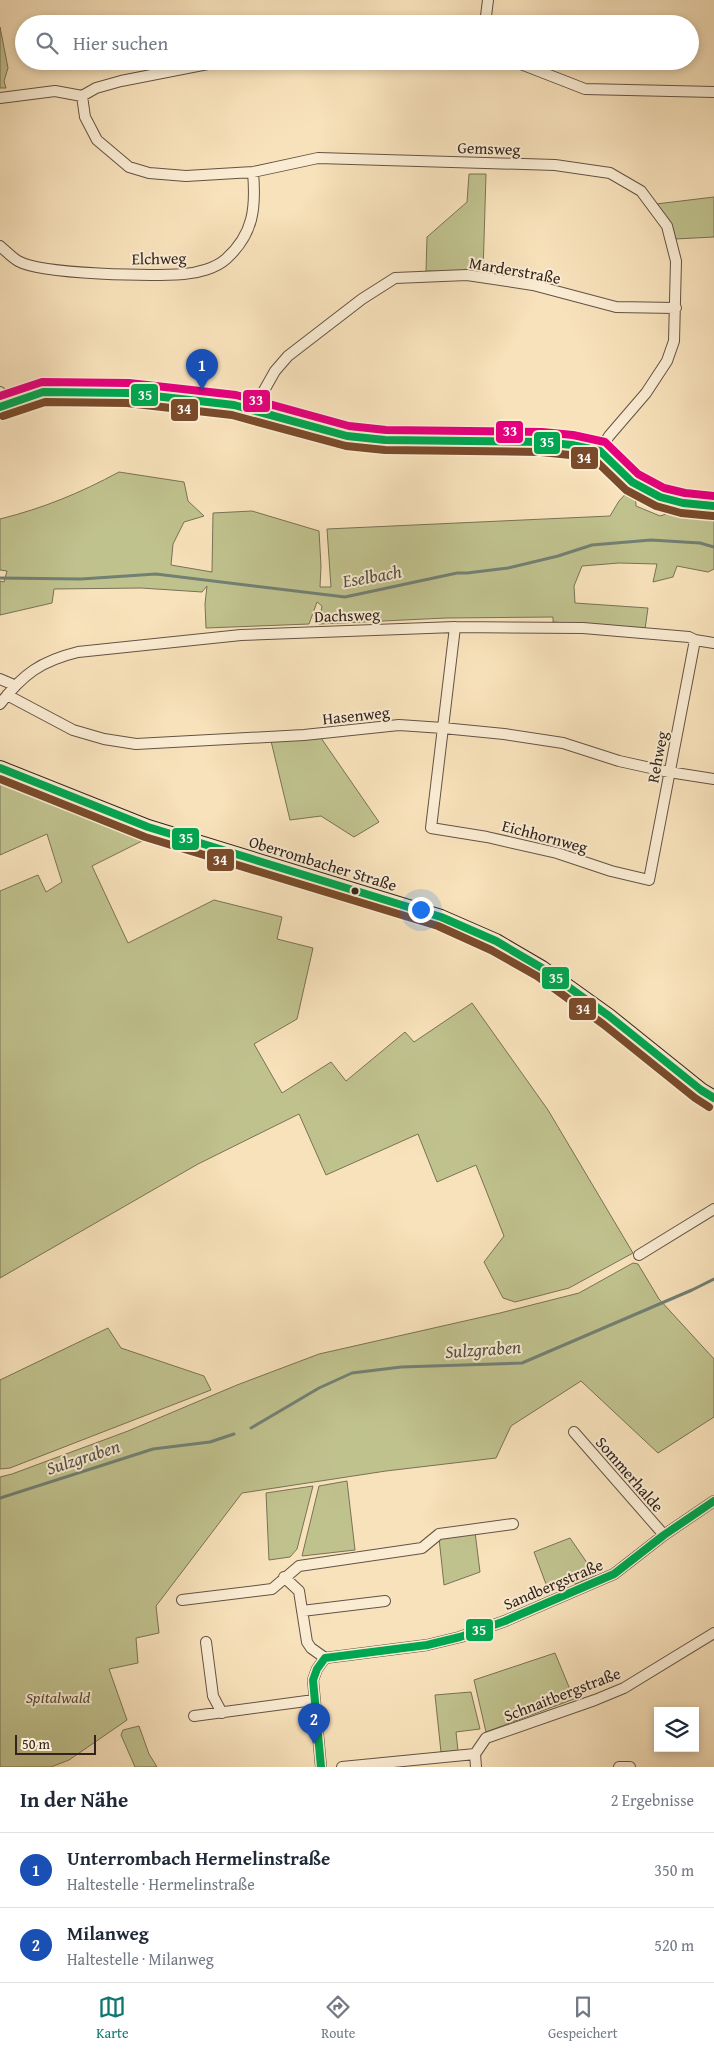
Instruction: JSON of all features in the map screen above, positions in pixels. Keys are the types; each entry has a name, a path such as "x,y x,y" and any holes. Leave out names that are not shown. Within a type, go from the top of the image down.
{"street":[{"path":"486,15 488,0"},
{"path":"0,98 55,90 82,96 96,88 121,81 178,70"},
{"path":"536,70 586,89 714,92"},
{"name":"Gemsweg","path":"82,96 85,117 97,140 129,167 149,173 186,176 253,172 318,158 555,166 610,173 641,191 667,226 676,261 674,341 667,361 646,393 609,436 600,451"},
{"name":"Elchweg","path":"0,246 18,261 45,268 106,273 159,274 186,274 207,269 225,260 247,232 252,221 255,193 253,172"},
{"name":"Marderstraße","path":"253,410 275,371 288,356 362,299 395,278 467,275 533,285 616,307 676,308"},
{"path":"0,392 12,403"},
{"path":"0,407 43,392 128,393 234,406 322,430 378,440 542,442 572,445 600,451 632,482 660,497 683,503 714,506"},
{"path":"443,728 455,627"},
{"name":"Dachsweg","path":"0,704 14,686 40,666 56,657 78,652 241,635 455,627 583,628 689,637 695,640 714,643"},
{"name":"Rehweg","path":"649,880 695,640"},
{"path":"0,679 14,686"},
{"name":"Hasenweg","path":"7,695 73,730 104,739 136,744 304,735 399,725 504,734 563,744 619,761 714,779"},
{"name":"Eichhornweg","path":"443,728 431,828 487,837 557,853 611,871 649,880"},
{"name":"Oberrombacher Straße","path":"0,768 148,827 440,917 496,941 542,968 609,1016 701,1090 714,1098"},
{"path":"639,1255 714,1209"},
{"name":"Sommerhalde","path":"574,1432 664,1535"},
{"name":"Sandbergstraße","path":"325,1658 427,1645 460,1637 504,1621 614,1574 664,1535 714,1501"},
{"path":"182,1600 272,1589 284,1577 300,1566 422,1548 439,1534 513,1524"},
{"path":"284,1577 299,1591 307,1642 311,1648 325,1658 317,1669 313,1680 321,1767"},
{"path":"302,1611 384,1602"},
{"name":"Schnaitbergstraße","path":"475,1754 486,1738 624,1688 714,1633"},
{"path":"206,1642 213,1696 222,1713"},
{"path":"194,1716 314,1700"},
{"path":"342,1767 475,1754 476,1767"},
{"path":"619,1767 630,1767"}],"green space":[{"path":"0,27 8,68 4,81 6,88 0,88"},
{"path":"469,174 486,174 483,273 426,271 427,237 467,202"},
{"path":"714,197 714,237 675,239 656,204"},
{"path":"119,472 184,482 188,501 204,516 184,522 173,544 171,565 212,572 213,513 252,511 319,531 320,587 331,587 327,529 610,516 619,501 631,488 635,491 636,506 660,516 675,511 695,518 714,519 714,569 708,572 677,566 673,577 653,582 657,564 619,563 582,566 574,586 575,603 648,608 645,629 553,622 553,617 446,618 319,624 322,606 317,602 309,624 206,628 205,604 207,586 202,592 141,588 54,589 52,603 0,615 0,581 4,582 7,571 0,570 0,519 61,499"},
{"path":"321,738 379,822 354,837 321,816 290,820 271,741"},
{"path":"0,780 146,839 92,866 128,943 214,900 282,917 277,939 313,948 297,1019 254,1044 282,1093 331,1062 346,1081 405,1032 414,1042 472,1003 548,1110 633,1253 569,1288 515,1302 503,1298 484,1262 504,1236 476,1165 437,1182 418,1134 326,1175 299,1114 198,1164 0,1278 0,891 38,875 46,892 62,882 47,834 0,855"},
{"name":"Spitalwald","path":"633,1263 638,1264 659,1299 714,1359 714,1417 658,1453 581,1381 511,1426 496,1458 386,1471 242,1493 156,1606 159,1633 136,1638 138,1663 109,1669 127,1720 69,1760 51,1767 0,1767 0,1477 128,1431 237,1385 319,1354 579,1293"},
{"path":"108,1328 121,1348 204,1376 211,1390 10,1468 0,1469 0,1380"},
{"path":"347,1481 355,1550 302,1556 319,1486"},
{"path":"313,1486 297,1549 290,1557 269,1560 266,1493"},
{"path":"475,1532 480,1572 444,1585 439,1538"},
{"path":"570,1538 596,1576 575,1584 572,1582 549,1592 534,1552"},
{"path":"555,1653 574,1699 486,1732 474,1680"},
{"path":"471,1692 480,1729 456,1732 458,1751 441,1752 435,1695"},
{"path":"139,1726 149,1754 157,1767 135,1767 121,1735 123,1730"}],"waterway":[{"name":"Eselbach","path":"0,578 81,579 156,574 345,597 457,573 508,568 558,556 592,545 651,540 700,543 714,547"},
{"name":"Sulzgraben","path":"251,1428 319,1388 352,1373 401,1367 522,1363 714,1279"},
{"name":"Sulzgraben","path":"0,1498 153,1449 210,1442 234,1434"}],"transit line":[{"name":"33","path":"0,396 42,382 129,383 236,395 349,426 386,430 542,432 573,435 605,442 638,474 664,488 685,493 714,496"},
{"name":"35","path":"0,407 43,392 128,393 234,405 347,436 385,440 542,442 572,445 600,451 632,482 660,497 683,503 714,506"},
{"name":"34","path":"3,416 45,402 127,403 232,415 346,446 385,450 541,452 570,455 595,460 626,490 656,506 681,513 713,516"},
{"name":"35","path":"0,768 148,827 441,917 496,941 542,968 609,1016 701,1090 714,1098"},
{"name":"34","path":"0,779 145,837 438,926 491,950 537,976 603,1024 695,1098 709,1107"},
{"name":"35","path":"321,1767 313,1680 317,1669 325,1658 427,1645 460,1637 505,1621 614,1574 664,1535 714,1501"}],"place":[{"name":"Unterrombach Hermelinstraße","path":"202,390"},
{"name":"Milanweg","path":"314,1744"}]}
